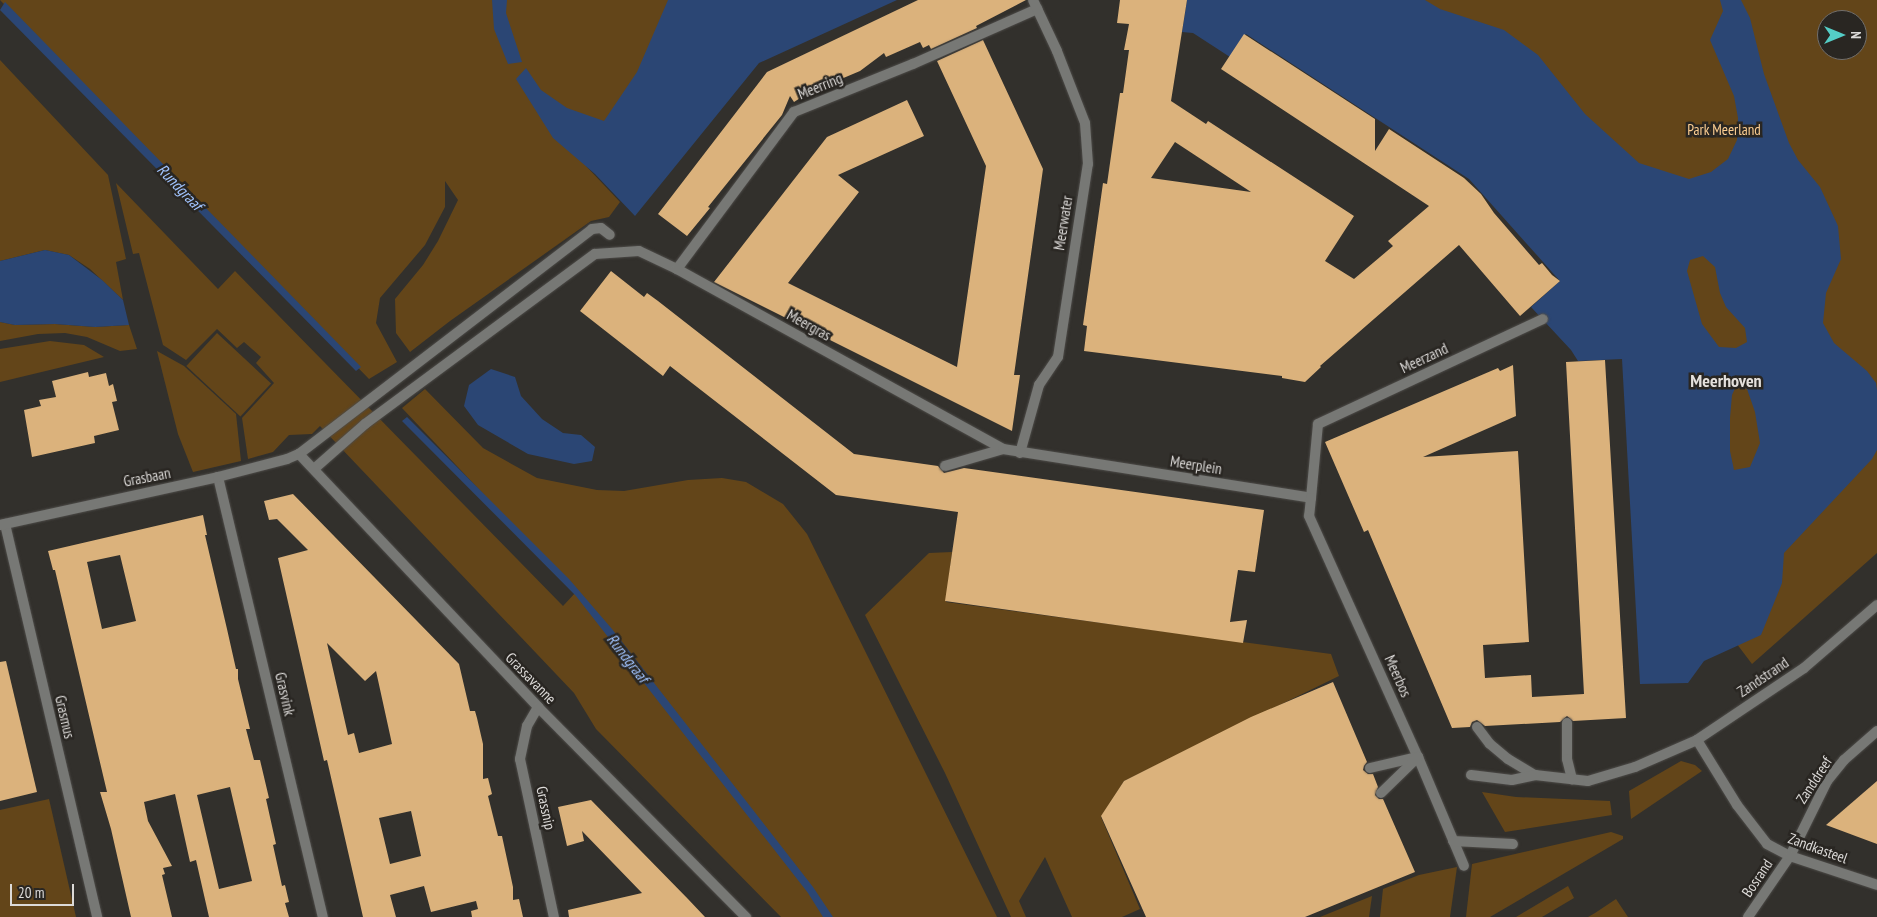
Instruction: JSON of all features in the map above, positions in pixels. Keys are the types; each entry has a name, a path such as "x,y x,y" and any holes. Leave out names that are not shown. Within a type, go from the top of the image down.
{"street":[{"name":"Meerring","path":"677,269 794,112 913,64 1035,5"},
{"name":"Meerwater","path":"1020,453 1039,385 1058,357 1088,164 1085,123 1057,51 1035,5"},
{"name":"Grasbaan","path":"3,524 218,477 287,459 299,454 592,229 601,228 610,235"},
{"name":"Meergras","path":"314,469 365,424 595,254 640,251 677,269 1003,449"},
{"name":"Meerzand","path":"1311,498 1318,424 1543,319"},
{"name":"Meerplein","path":"1003,449 1311,498"},
{"path":"945,466 1003,449"},
{"name":"Grassavanne","path":"299,454 538,707 746,917"},
{"name":"Grasvink","path":"218,477 323,917"},
{"name":"Meerbos","path":"1311,498 1309,516 1418,757 1464,866"},
{"name":"Grasmus","path":"3,524 96,917"},
{"name":"Zandstrand","path":"1697,740 1804,668 1877,605"},
{"name":"Grassnip","path":"538,707 527,726 520,759 554,917"},
{"path":"1567,723 1567,759 1572,780"},
{"path":"1477,727 1490,744 1508,759 1535,775"},
{"name":"Zanddreef","path":"1790,856 1827,781 1844,760 1877,731"},
{"path":"1471,775 1512,780 1535,775 1588,782 1635,767 1697,740"},
{"name":"Zandkasteel","path":"1697,740 1737,805 1768,844 1790,856 1877,885"},
{"path":"1370,768 1418,757"},
{"path":"1381,794 1418,757"},
{"path":"1453,841 1513,844"},
{"name":"Bosrand","path":"1748,917 1790,856"}],"green space":[{"path":"0,0 696,0 586,166 620,202 609,217 591,221 450,321 410,352 396,333 395,299 423,265 438,241 458,200 445,181 445,207 425,245 380,298 376,323 397,362 369,379"},
{"name":"Park Meerland","path":"1315,0 1877,0 1877,553 1752,664 1721,623 1710,407"},
{"path":"0,60 108,175 126,259 116,262 123,300 90,269 69,255 45,250 0,261"},
{"path":"116,183 218,289 235,271 563,606 576,592 402,408 425,389 483,448 537,478 597,490 624,491 688,480 722,478 746,482 783,504 807,534 997,917 781,917 596,729 574,693 320,426 312,434 289,435 273,452 248,459 242,418 274,383 256,363 261,357 244,342 237,348 217,329 186,360 163,345 139,253 133,254"},
{"path":"0,322 15,325 55,324 95,327 129,325 137,349 120,351 87,337 65,333 38,334 0,341"},
{"path":"217,333 271,383 240,416 186,366"},
{"path":"50,341 84,345 104,357 0,382 0,349"},
{"path":"157,351 184,366 236,414 241,461 193,472 178,434"},
{"path":"952,552 946,602 1331,654 1339,676 1124,781 1101,817 1140,909 1122,917 1072,917 1045,857 1019,901 1026,917 1011,917 945,773 865,615 929,553"},
{"path":"1681,761 1695,765 1702,771 1631,819 1629,791"},
{"path":"1482,792 1516,797 1610,801 1612,815 1505,832"},
{"path":"49,799 76,917 0,917 0,810"},
{"path":"1611,832 1623,836 1623,839 1490,917 1466,917 1472,864"},
{"path":"1457,867 1450,917 1380,917 1383,889 1419,875"},
{"path":"1568,886 1574,898 1542,917 1516,917"},
{"path":"1372,896 1369,917 1320,917"},
{"path":"1616,899 1628,917 1588,917 1595,913"}],"water":[{"path":"492,0 507,0 506,13 522,62 508,64 494,29"},
{"path":"668,0 897,0 759,63 635,216 595,174 553,138 516,79 526,68 541,90 567,108 604,121 637,72"},
{"path":"1187,0 1425,0 1440,9 1504,30 1538,55 1585,114 1639,163 1689,179 1711,172 1728,159 1737,140 1738,118 1734,96 1710,40 1723,11 1720,0 1741,0 1750,18 1764,74 1789,143 1798,160 1820,187 1838,226 1841,259 1826,293 1823,323 1834,343 1867,371 1876,383 1877,390 1877,450 1872,459 1784,553 1782,583 1761,635 1704,661 1688,683 1640,684 1622,359 1578,361 1571,350 1531,307 1560,281 1469,179 1246,34 1230,57 1193,33 1182,32","holes":["1703,256 1715,267 1720,293 1726,307 1745,328 1747,342 1736,348 1719,347 1702,324 1687,271 1690,260","1737,384 1747,389 1755,412 1760,443 1750,467 1734,470 1730,451 1730,418 1732,395"]},
{"name":"Rundgraaf","path":"5,2 361,367 356,371 0,10"},
{"path":"45,250 69,255 102,280 123,300 129,325 95,327 55,324 15,325 0,322 0,261"},
{"path":"491,369 515,377 521,396 542,419 563,433 581,435 595,447 592,461 574,464 528,454 478,425 464,406 469,385"},
{"name":"Rundgraaf","path":"407,417 569,579 612,629 813,887 833,917 823,917 808,893 576,596 402,421"}],"building":[{"path":"918,0 1026,0 976,26 977,28 931,49 929,45 923,48 920,42 886,57 884,53 860,71 808,93 794,102 790,96 782,115 687,236 658,214 767,72"},
{"path":"1120,0 1187,0 1171,101 1206,124 1208,121 1354,216 1325,261 1354,279 1393,246 1388,241 1429,206 1221,69 1244,34 1375,119 1375,151 1389,129 1464,178 1481,194 1494,213 1539,265 1542,263 1560,281 1520,316 1459,245 1320,366 1305,382 1282,378 1282,376 1084,351 1087,326 1083,325 1103,183 1107,184 1120,93 1123,93 1129,50 1124,50 1129,24 1117,23","holes":["1175,142 1251,192 1151,178"]},
{"path":"983,40 1043,169 1014,375 1020,375 1012,431 714,282 827,137 907,100 924,136 838,175 859,192 788,283 957,367 986,166 937,61"},
{"path":"611,271 644,297 647,293 658,301 854,454 938,466 944,473 964,468 1264,510 1255,572 1238,570 1230,622 1247,620 1243,643 945,601 958,512 836,495 670,366 663,376 580,311"},
{"path":"1605,360 1626,718 1573,721 1567,716 1560,722 1485,726 1477,720 1472,722 1470,727 1452,728 1368,530 1364,532 1325,442 1498,368 1500,371 1513,365 1516,416 1423,457 1518,451 1529,642 1483,645 1485,678 1531,675 1532,697 1584,694 1566,362"},
{"path":"88,372 89,377 106,373 109,386 113,384 117,401 112,402 119,430 94,436 95,443 32,457 24,410 41,406 39,400 56,397 52,381"},
{"path":"293,494 459,664 470,711 475,711 483,744 483,779 488,778 492,794 488,796 498,836 502,836 513,887 513,900 519,899 523,917 472,917 471,911 478,909 476,901 431,912 424,886 390,895 396,917 363,917 327,760 324,761 278,558 308,550 277,519 269,520 264,501","holes":["327,643 365,681 376,671 392,744 359,753 354,733 348,735","411,811 421,856 390,864 379,818"]},
{"path":"203,515 207,535 205,535 236,669 238,669 238,679 250,729 246,729 254,760 260,760 269,798 266,799 276,844 273,845 282,886 285,885 289,902 285,903 289,917 209,917 196,860 190,862 175,794 144,802 148,821 172,866 163,868 165,874 162,875 172,917 131,917 111,829 100,792 107,792 55,570 53,570 48,551","holes":["120,555 136,621 102,629 87,562","230,787 252,881 219,889 197,795"]},
{"path":"6,661 37,792 0,801 0,662"},
{"path":"1333,682 1367,762 1363,770 1368,774 1373,774 1378,787 1375,795 1379,799 1383,799 1415,872 1305,917 1146,917 1101,816 1124,781 1251,717"},
{"path":"1877,781 1877,844 1826,825"},
{"path":"591,800 705,917 569,917 568,910 642,893 582,831 584,841 567,846 558,807"}],"district":[{"name":"Meerhoven","path":"1726,381"}]}
